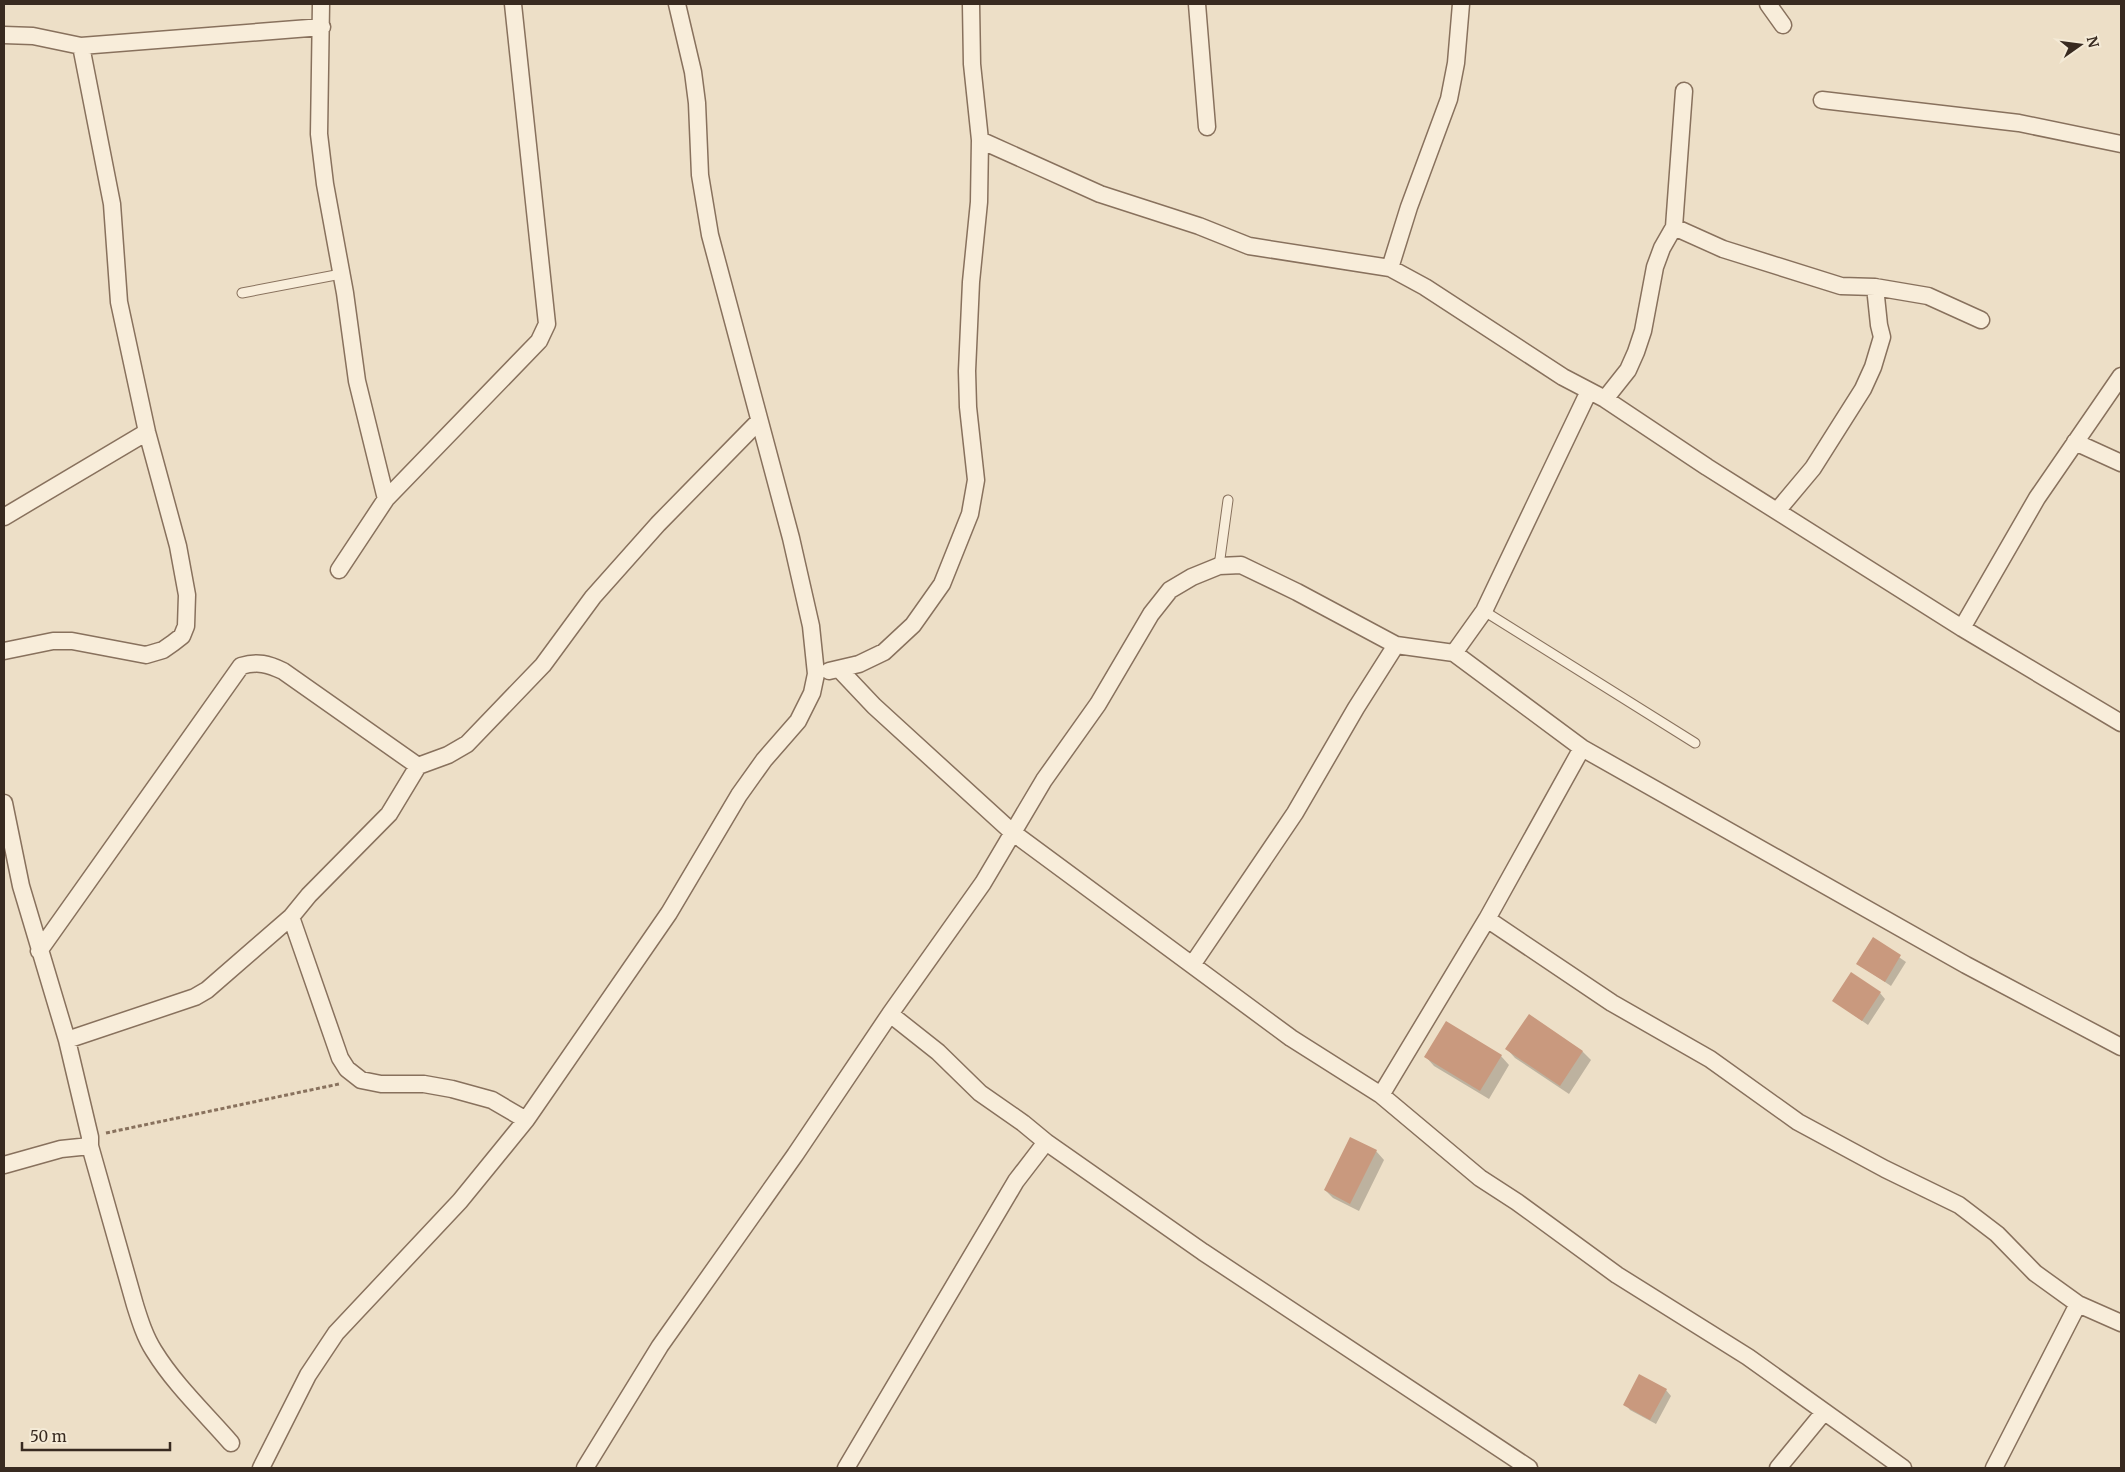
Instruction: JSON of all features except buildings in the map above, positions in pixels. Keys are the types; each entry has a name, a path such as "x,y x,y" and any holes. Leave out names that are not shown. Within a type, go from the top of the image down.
{"street":[{"path":"321,4 319,134 325,184 357,381 386,499"},
{"path":"339,570 386,499 539,341 547,324 513,4"},
{"path":"261,1468 308,1375 336,1333 460,1201 526,1120 669,913 739,796 764,760 798,721 807,707 816,674 811,626 791,538 710,235 700,175 697,103 693,72 676,4"},
{"path":"816,674 859,664 884,652 913,625 942,584 970,514 976,480 968,407 967,371 979,202 980,140 972,64 970,4"},
{"path":"1197,4 1208,127"},
{"path":"1390,268 1412,198 1449,99 1456,63 1461,4"},
{"path":"1768,4 1783,25"},
{"path":"4,35 33,36 81,46 322,27"},
{"path":"4,651 53,641 72,642 146,655 162,650 182,636 186,626 187,595 178,546 147,432 120,302 112,204 81,46"},
{"path":"1605,400 1628,370 1636,352 1643,331 1655,267 1662,248 1674,227 1684,91"},
{"path":"1822,100 2019,123 2121,144"},
{"path":"980,140 1100,194 1199,226 1249,246 1390,268 1425,287 1563,377 1605,400 1777,512 1962,628 2121,723"},
{"path":"1674,227 1723,249 1841,286 1875,287 1928,296 1981,320"},
{"path":"1777,512 1813,468 1863,389 1873,367 1882,337 1875,287"},
{"path":"1962,628 2033,506 2121,376"},
{"path":"1454,653 1484,611 1589,391"},
{"path":"67,1040 195,997 207,990 291,917 309,894 389,814 418,766 448,755 467,744 543,665 593,597 658,524 759,421"},
{"path":"4,517 147,432"},
{"path":"2076,442 2121,464"},
{"path":"585,1468 660,1346 795,1155 890,1014 982,883 1044,780 1098,704 1151,614 1170,590 1192,577 1219,566 1241,565 1396,644 1454,653 1582,748 1966,965 2121,1047"},
{"path":"1192,965 1295,813 1356,708 1396,644"},
{"path":"39,951 242,666 253,663 268,664 283,671 418,766"},
{"path":"839,669 874,706 1012,832 1291,1038 1381,1095 1480,1178 1517,1202 1617,1275 1748,1357 1903,1468"},
{"path":"1381,1095 1487,919 1582,748"},
{"path":"4,803 21,886 67,1040 90,1142 138,1313 153,1350 168,1371 231,1443"},
{"path":"291,917 340,1058 347,1068 361,1080 380,1084 424,1084 452,1089 492,1100 526,1120"},
{"path":"1487,919 1612,1003 1710,1060 1798,1122 1885,1170 1959,1205 1997,1234 2035,1273 2078,1304 2121,1324"},
{"path":"890,1014 938,1052 980,1093 1023,1122 1046,1142 1203,1252 1529,1468"},
{"path":"4,1165 90,1142"},
{"path":"846,1468 1016,1181 1046,1142"},
{"path":"1994,1468 2078,1304"},
{"path":"1778,1468 1824,1412"}],"lane":[{"path":"242,293 341,274"},
{"path":"1219,566 1228,500"},
{"path":"1484,611 1695,743"}],"path":[{"path":"90,1142 361,1080"}]}
